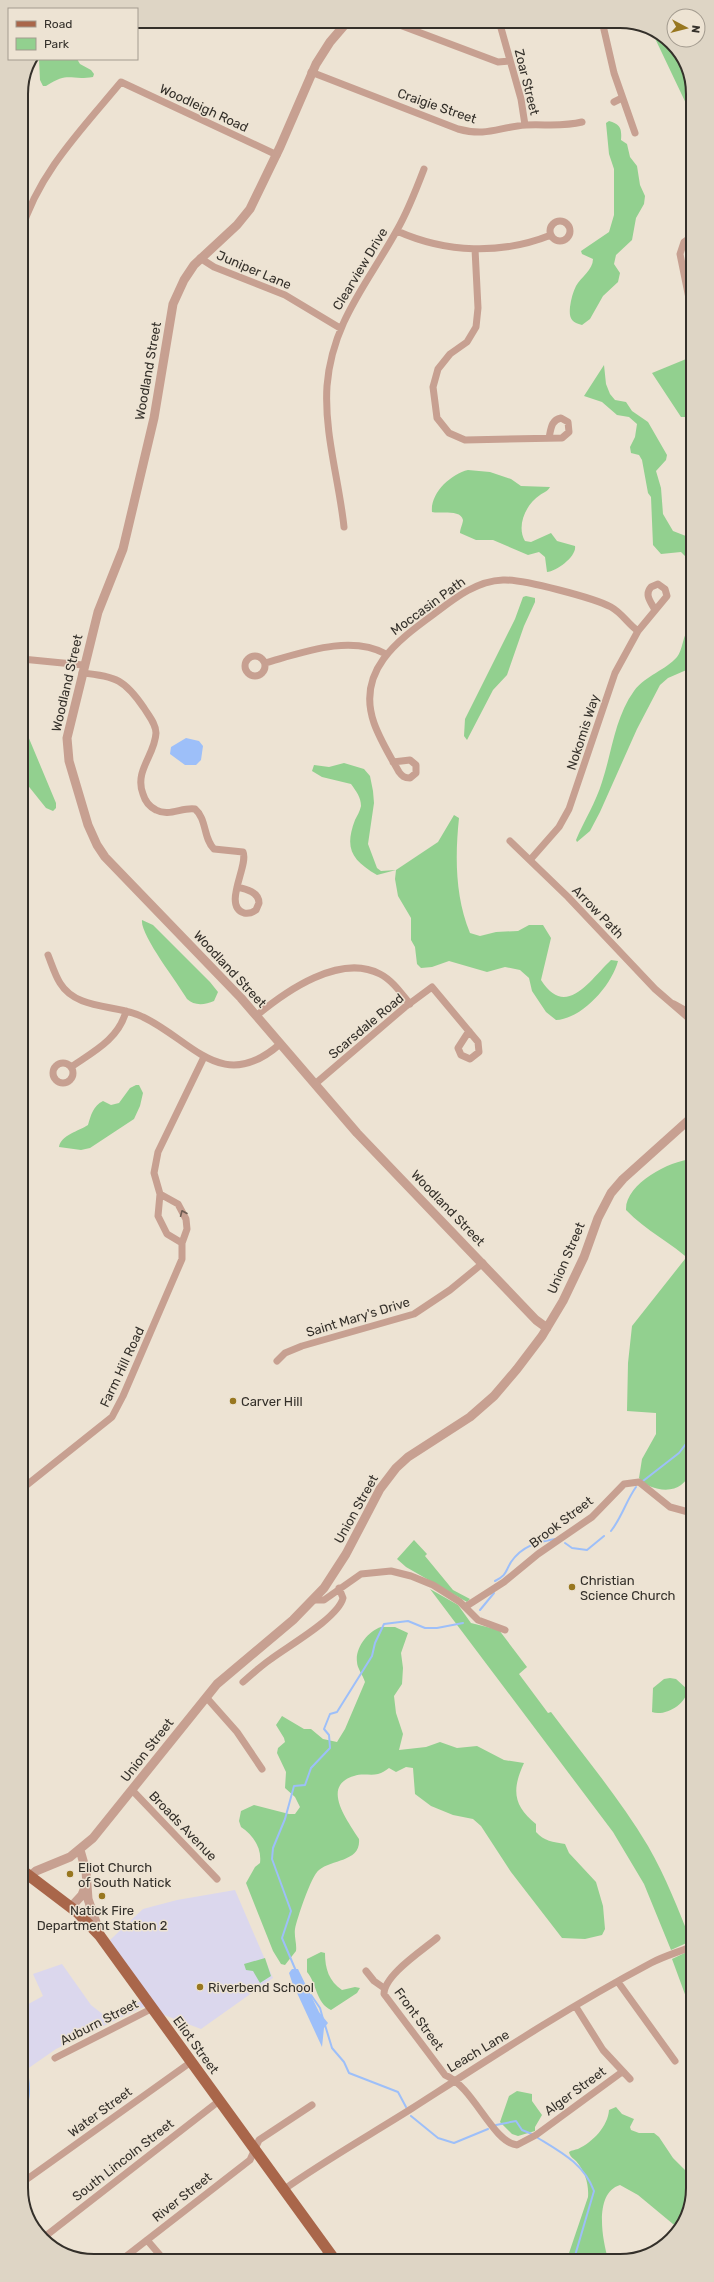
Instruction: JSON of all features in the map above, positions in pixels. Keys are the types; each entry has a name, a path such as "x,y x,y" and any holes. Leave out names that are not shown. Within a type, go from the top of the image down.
{"main road":[{"name":"Eliot Street","path":"28,1874 71,1907 100,1936 331,2254"}],"street":[{"name":"Woodland Street","path":"342,28 324,49 311,72 277,155 246,214 200,258 184,280 174,304 154,418 123,549 100,603 68,731 66,746 69,761 93,839 111,863 256,1016 357,1132 536,1320 547,1328"},
{"path":"408,28 498,62 510,61"},
{"name":"Zoar Street","path":"501,28 521,99 525,125"},
{"path":"604,28 622,98 634,133"},
{"name":"Craigie Street","path":"311,72 466,131 488,133 525,125 567,125 582,122"},
{"name":"Woodleigh Road","path":"28,212 48,173 121,82 277,155"},
{"path":"614,102 622,98"},
{"name":"Clearview Drive","path":"344,527 327,409 329,374 340,328 357,295 397,231 424,169"},
{"path":"397,231 428,243 475,249 514,246 551,235"},
{"path":"686,241 684,242 680,254 686,283"},
{"path":"475,249 478,308 476,327 467,342 450,354 438,369 433,387 437,418 449,433 465,440 549,438"},
{"name":"Juniper Lane","path":"200,258 214,267 285,295 340,328"},
{"name":"Moccasin Path","path":"393,762 376,729 371,706 372,681 386,654 405,635 457,597 478,585 503,580 527,582 608,606 638,631"},
{"name":"Nokomis Way","path":"530,860 559,828 569,809 615,673 638,631 655,610"},
{"path":"264,663 308,651 341,646 369,648 386,654"},
{"path":"28,660 83,669 117,680 132,691 151,718 156,733 140,777 144,798 152,808 164,813 195,809 201,815 209,842 214,849 236,849 243,852 244,862 237,887"},
{"name":"Arrow Path","path":"510,841 667,1001 686,1016"},
{"path":"48,955 60,983 70,994 83,1001 126,1011 145,1018 204,1057 221,1063 241,1064 262,1057 280,1044"},
{"path":"256,1016 293,989 328,973 352,967 367,969 380,974 391,982 410,1004"},
{"name":"Scarsdale Road","path":"315,1084 432,987 469,1031"},
{"name":"Arrow Path","path":"667,1001 686,1011"},
{"path":"71,1067 111,1039 121,1025 126,1011"},
{"path":"182,1243 170,1236 165,1231 158,1211 160,1194 154,1173 156,1159 204,1057"},
{"name":"Union Street","path":"28,1873 70,1857 93,1838 206,1696 232,1670 293,1620 314,1600 337,1569 380,1489 396,1468 408,1457 459,1425 486,1404 517,1369 547,1328 580,1266 598,1218 611,1193 623,1179 686,1122"},
{"name":"Farm Hill Road","path":"28,1484 102,1426 116,1411 178,1272 183,1253 182,1243 187,1224 181,1207 174,1200 160,1194"},
{"name":"Saint Mary's Drive","path":"277,1361 285,1353 302,1346 414,1314 439,1298 483,1263"},
{"name":"Brook Street","path":"465,1607 504,1582 538,1554 592,1517 624,1484 639,1482 670,1507 686,1511"},
{"path":"314,1600 321,1601 361,1574 391,1571 427,1582 444,1591 483,1622 505,1630"},
{"path":"243,1682 270,1660 316,1627 338,1607 343,1598 339,1588"},
{"path":"206,1696 237,1732 262,1770"},
{"name":"Broads Avenue","path":"132,1790 217,1878"},
{"path":"80,1850 88,1899 100,1936"},
{"path":"71,1907 82,1895 86,1882"},
{"path":"384,1988 401,1968 437,1938"},
{"name":"Leach Lane","path":"283,2190 325,2160 409,2110 455,2079 576,2006 655,1961 686,1949"},
{"name":"Front Street","path":"366,1971 374,1981 384,1988 384,1994 393,2007 445,2075 455,2079 474,2099 500,2136 513,2144"},
{"path":"618,1982 675,2061"},
{"name":"Alger Street","path":"513,2144 523,2142 536,2135 622,2072 603,2050 576,2006"},
{"name":"Auburn Street","path":"55,2058 153,2008"},
{"name":"Water Street","path":"28,2178 192,2062"},
{"path":"622,2072 630,2079"},
{"name":"South Lincoln Street","path":"47,2235 219,2101"},
{"name":"River Street","path":"129,2254 250,2160 258,2140 312,2105"},
{"path":"147,2240 160,2254"}],"shaded area":[{"name":"Riverbend School","path":"235,1890 273,1978 201,2029 143,2007 56,2049 28,2069 28,2004 43,1996 33,1974 62,1964 91,2005 105,2016 146,1999 110,1940 143,1909 177,1900"}],"green space":[{"path":"655,38 670,50 677,61 684,77 686,103"},
{"path":"39,60 78,60 80,64 91,70 94,74 93,77 70,77 60,79 46,86 43,86 40,80"},
{"path":"609,121 620,127 621,140 627,144 630,157 637,166 640,185 645,196 644,204 636,218 632,240 616,255 614,264 620,273 618,282 603,296 590,319 582,325 573,321 570,317 570,304 576,286 591,267 593,259 582,254 581,251 609,232 614,215 614,169 609,154 606,123"},
{"path":"686,359 686,417 681,417 652,373"},
{"path":"604,365 606,384 610,394 615,400 626,402 632,411 648,422 667,455 666,460 656,471 661,488 663,514 673,531 686,536 686,557 681,552 661,554 653,545 651,497 648,493 642,460 639,455 631,453 630,447 635,437 637,424 629,417 617,415 602,402 584,396"},
{"path":"468,470 490,472 511,479 521,486 550,487 530,504 522,522 522,535 525,541 531,542 551,533 557,541 575,546 575,550 570,558 561,566 547,572 545,557 539,552 528,555 493,540 476,540 460,533 463,520 458,514 432,512 434,498 443,485 461,472"},
{"path":"526,596 535,598 535,602 524,626 507,675 493,690 467,740 464,736 465,719 515,619 523,597"},
{"path":"686,633 686,670 668,678 660,685 637,729 590,831 577,842 576,840 599,789 622,712 639,685 672,662 680,651"},
{"path":"28,736 56,803 56,808 53,811 46,808 28,786"},
{"path":"344,763 364,769 370,776 374,803 368,844 377,868 381,871 396,870 377,875 368,870 356,859 352,853 350,839 355,820 361,806 358,794 351,784 322,777 312,771 314,765 329,767"},
{"path":"454,815 459,818 457,876 459,891 461,905 470,933 480,936 496,932 518,931 529,925 543,925 551,938 541,980 550,991 559,996 567,997 576,993 611,960 618,961 615,970 603,990 585,1007 576,1014 556,1020 546,1012 532,991 529,978 520,970 505,967 487,972 449,961 432,967 421,968 417,964 415,947 411,940 411,918 398,896 395,879 396,870 438,842"},
{"path":"142,920 153,925 210,982 218,992 214,1001 200,1004 193,1003 187,999 153,947 143,927"},
{"path":"139,1085 143,1093 140,1106 134,1119 90,1148 81,1150 59,1147 63,1139 88,1125 97,1105 103,1101 111,1105 119,1103 130,1088"},
{"path":"686,1160 686,1257 642,1224 626,1210 628,1200 640,1183 661,1169"},
{"path":"685,1259 686,1480 676,1488 665,1490 659,1489 647,1485 639,1478 642,1459 656,1434 656,1413 627,1411 628,1363 632,1326"},
{"path":"414,1540 427,1554 425,1556 453,1590 470,1599 467,1602 406,1567 397,1559"},
{"path":"430,1589 458,1605 471,1623 499,1630 527,1667 519,1674 548,1713 551,1712 626,1811 648,1846 666,1881 686,1929 686,1943 671,1950 644,1884 613,1832"},
{"path":"381,1627 395,1627 408,1633 401,1653 403,1668 402,1684 394,1696 396,1713 403,1734 399,1750 426,1747 440,1742 457,1748 477,1746 504,1760 524,1763 517,1782 516,1790 519,1804 523,1811 536,1824 536,1832 553,1842 565,1844 569,1853 596,1882 603,1906 605,1929 602,1935 585,1939 562,1938 511,1872 481,1826 473,1819 453,1815 431,1806 415,1794 413,1768 406,1767 396,1772 389,1768 378,1774 354,1776 344,1781 339,1788 338,1796 340,1804 344,1814 359,1839 358,1846 351,1856 325,1866 319,1870 312,1880 296,1924 296,1951 285,1965 281,1964 273,1951 246,1883 255,1867 260,1863 260,1852 253,1838 241,1827 239,1821 241,1811 254,1805 289,1814 295,1814 300,1807 295,1797 285,1788 286,1772 277,1753 278,1748 285,1742 276,1725 282,1716 304,1729 311,1729 323,1739 337,1742 345,1729 365,1682 357,1664 358,1651 367,1636 371,1632"},
{"path":"664,1679 676,1679 686,1688 684,1700 669,1711 663,1713 652,1712 653,1688"},
{"path":"321,1952 325,1953 327,1969 334,1983 342,1990 355,1987 360,1988 357,1993 331,2010 322,2003 307,1972 307,1959"},
{"path":"686,1952 686,1997 672,1959"},
{"path":"265,1958 271,1976 260,1983 253,1971 246,1970 244,1964"},
{"path":"517,2091 532,2094 532,2101 542,2115 535,2127 535,2131 518,2136 512,2134 500,2122 509,2096"},
{"path":"616,2107 622,2114 634,2119 630,2127 631,2130 639,2133 654,2133 659,2137 673,2158 685,2170 686,2188 683,2209 674,2225 638,2195 620,2185 612,2190 606,2197 603,2206 602,2228 607,2254 569,2254 588,2197 587,2183 584,2173 569,2152 584,2146 599,2133 606,2122 609,2110"}],"water":[{"path":"186,738 199,741 203,746 201,760 196,765 185,765 170,754 171,747"},
{"path":"292,1969 298,1969 319,2012 328,2023 324,2028 322,2047 292,1982 289,1973"},
{"path":"28,2078 30,2088 28,2106"}],"waterway":[{"path":"643,1481 679,1453 686,1444"},
{"path":"611,1531 636,1487"},
{"path":"565,1543 572,1548 587,1550 604,1536"},
{"path":"495,1581 504,1575 511,1562 525,1548 536,1543 555,1539"},
{"path":"480,1610 494,1593"},
{"path":"296,1971 282,1938 291,1911 272,1859 273,1848 285,1819 294,1786 305,1785 311,1768 330,1748 329,1735 324,1729 330,1714 337,1712 372,1656 375,1643 384,1624 408,1621 425,1628 437,1628 463,1623"},
{"path":"311,1995 320,2008 323,2019"},
{"path":"325,2025 332,2048 344,2062 349,2073 398,2092 406,2107"},
{"path":"411,2116 438,2138 454,2143 488,2129"},
{"path":"496,2125 516,2121 522,2130 532,2134"},
{"path":"538,2138 563,2154 578,2166 590,2182 594,2191 575,2254"}],"place":[{"name":"Carver Hill","path":"233,1401"},
{"name":"Christian Science Church","path":"572,1587"},
{"name":"Eliot Church of South Natick","path":"70,1874"},
{"name":"Natick Fire Department Station 2","path":"102,1896"},
{"name":"Riverbend School","path":"200,1987"}]}
